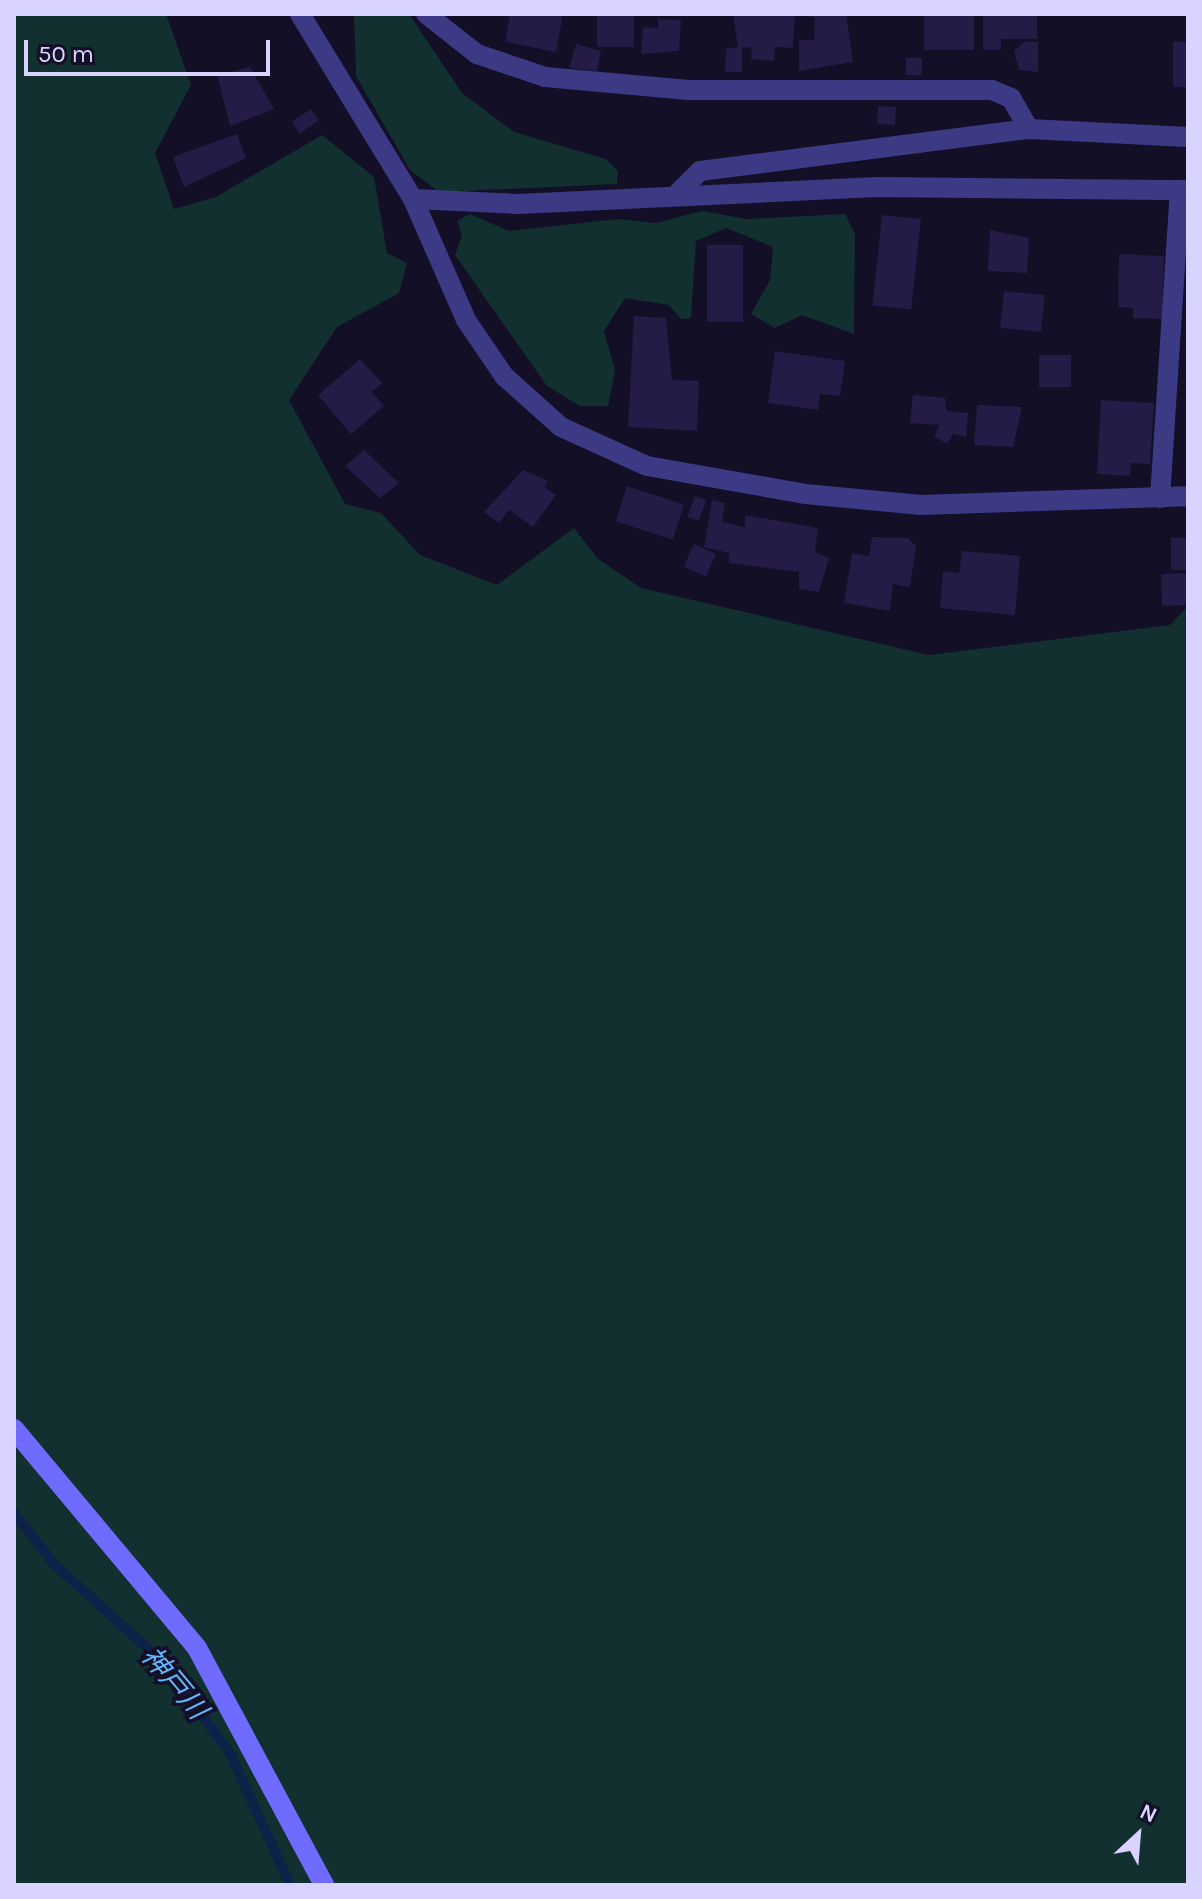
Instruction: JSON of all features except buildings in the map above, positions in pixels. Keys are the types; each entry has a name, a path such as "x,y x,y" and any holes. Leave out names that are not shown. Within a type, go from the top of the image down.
{"street":[{"path":"300,14 325,46 413,199 466,320 504,376 561,427 647,466 805,494 921,505 1188,496"},
{"path":"319,14 325,46"},
{"path":"426,14 477,54 545,77 688,90 992,90 1011,98 1029,129"},
{"path":"676,195 700,171 1029,129 1188,137"},
{"path":"413,199 518,204 877,187 1184,190 1160,498"},
{"path":"14,1429 197,1648 250,1736 324,1885"}],"green space":[{"path":"14,14 166,14 191,85 155,153 174,209 216,197 322,135 374,177 387,253 407,263 399,293 337,327 289,400 345,504 381,513 420,555 497,585 574,528 597,558 641,588 929,655 1170,625 1188,606 1188,1885 14,1885"},
{"path":"354,14 409,14 462,93 514,132 606,159 618,171 617,184 439,192 410,170 356,76"},
{"path":"702,211 746,219 845,214 855,234 854,334 802,315 775,328 751,314 770,280 773,247 726,228 696,241 691,318 681,319 669,305 625,298 604,331 615,370 608,406 580,406 547,386 455,255 462,235 457,221 470,214 509,231 618,219 656,223"}],"waterway":[{"name":"神戸川","path":"14,1513 54,1564 166,1665 231,1755 290,1885"}]}
